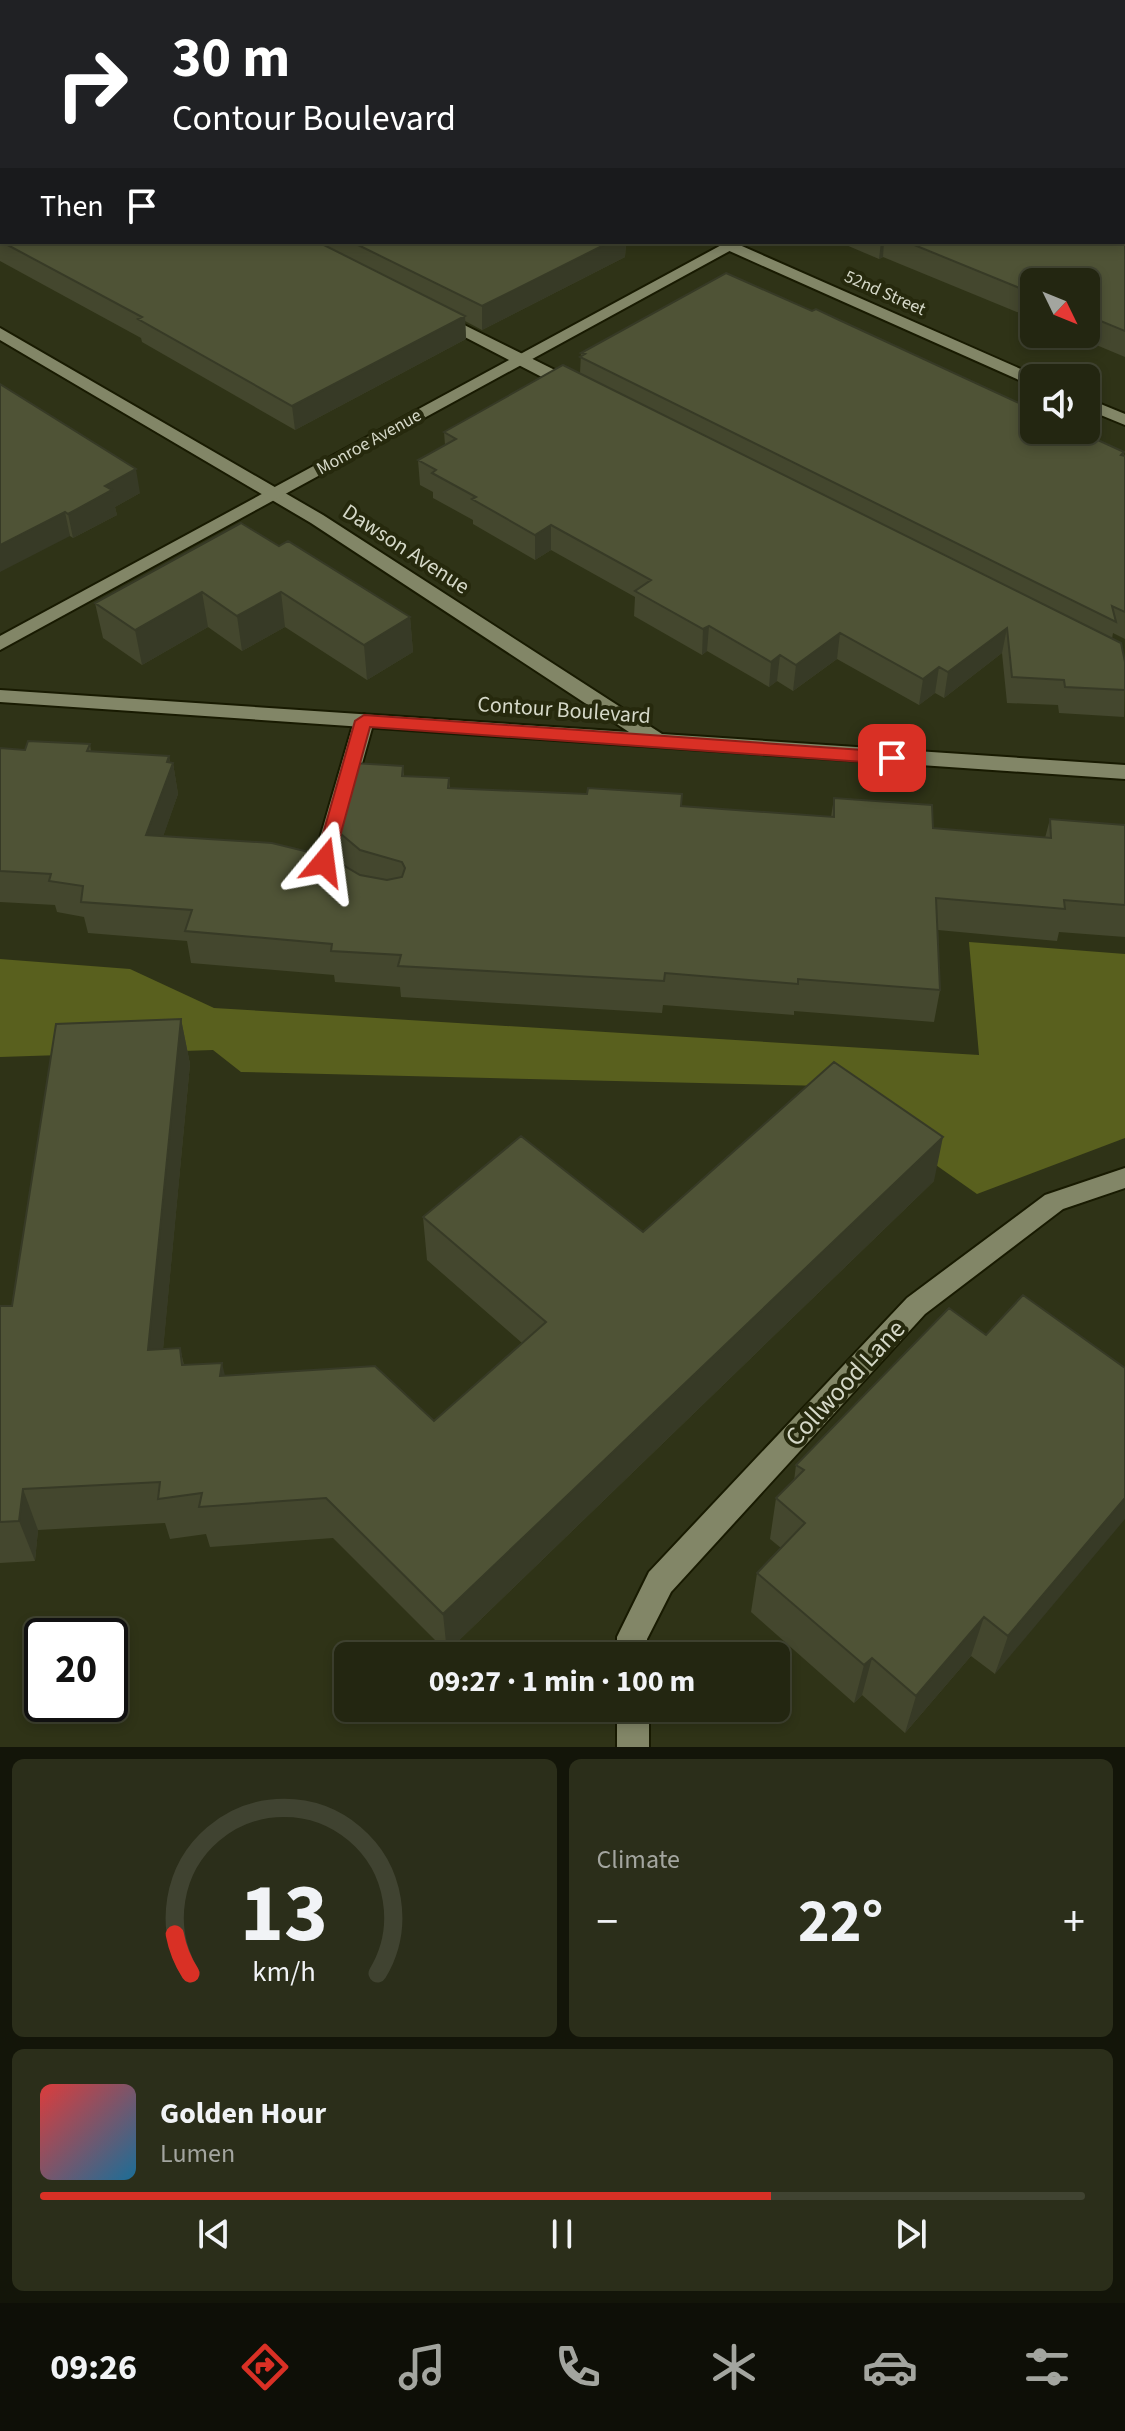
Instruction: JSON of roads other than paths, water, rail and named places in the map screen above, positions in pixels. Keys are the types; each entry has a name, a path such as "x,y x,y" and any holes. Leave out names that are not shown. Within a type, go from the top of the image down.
{"street":[{"name":"Monroe Avenue","path":"0,644 727,244"},
{"name":"52nd Street","path":"731,244 1020,374"},
{"path":"425,311 591,395"},
{"name":"Dawson Avenue","path":"0,333 274,494 657,740"},
{"path":"1100,409 1125,420"},
{"name":"Contour Boulevard","path":"0,696 1125,772"},
{"path":"359,892 328,870 324,862 364,721"},
{"name":"Collwood Lane","path":"632,1642 660,1582 916,1306 1054,1202 1125,1178"},
{"path":"633,1722 633,1747"}]}
